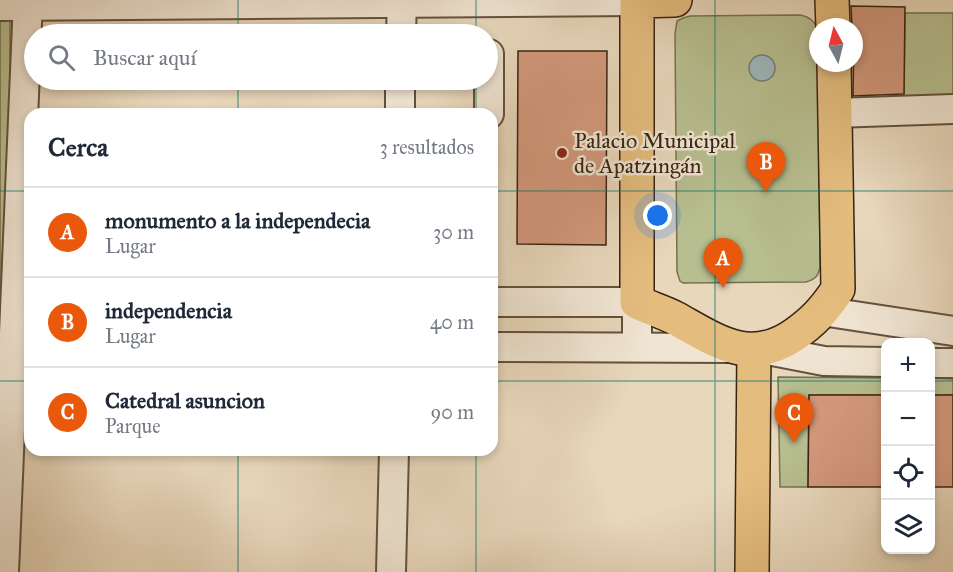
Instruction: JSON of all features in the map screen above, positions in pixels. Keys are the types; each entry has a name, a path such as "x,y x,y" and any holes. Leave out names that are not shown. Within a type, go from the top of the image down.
{"main road":[{"path":"675,0 637,1 637,302 674,317 705,336 728,345 753,349 784,342 805,328 826,307 837,289 834,72"},
{"path":"832,0 833,18"},
{"path":"752,572 753,349"}],"street":[{"path":"401,24 402,1"},
{"path":"0,6 28,3 637,1"},
{"path":"27,24 28,3"},
{"path":"24,108 25,90"},
{"path":"400,90 400,108"},
{"path":"489,90 489,108"},
{"path":"4,572 24,109"},
{"path":"834,113 953,109"},
{"path":"498,302 637,302 637,346"},
{"path":"822,311 953,331"},
{"path":"498,347 637,346 753,349 824,361 881,362"},
{"path":"935,363 953,363"},
{"path":"392,572 394,456"}],"green space":[{"path":"905,13 953,13 953,105 904,105"},
{"path":"800,15 809,18 809,72 818,72 820,267 816,277 806,282 683,283 680,281 677,272 675,34 677,21 690,16"},
{"path":"0,20 10,20 10,338 0,338"},
{"path":"778,377 881,378 881,395 809,395 808,487 780,487"},
{"path":"935,378 953,379 953,395 935,395"}],"water":[{"path":"762,55 771,59 775,68 771,77 762,81 753,77 749,68 753,59"}],"building":[{"path":"851,6 905,7 904,94 853,96 853,72 863,72 863,18 852,18"},
{"name":"Palacio Municipal de Apatzingán","path":"518,51 607,51 606,245 517,244"},
{"path":"809,395 881,395 881,487 808,487"},
{"path":"935,395 953,395 953,487 935,487"}],"place":[{"name":"Palacio Municipal de Apatzingán","path":"562,153"},
{"name":"independencia","path":"766,192"},
{"name":"monumento a la independecia","path":"723,288"},
{"name":"Catedral asuncion","path":"794,443"}]}
